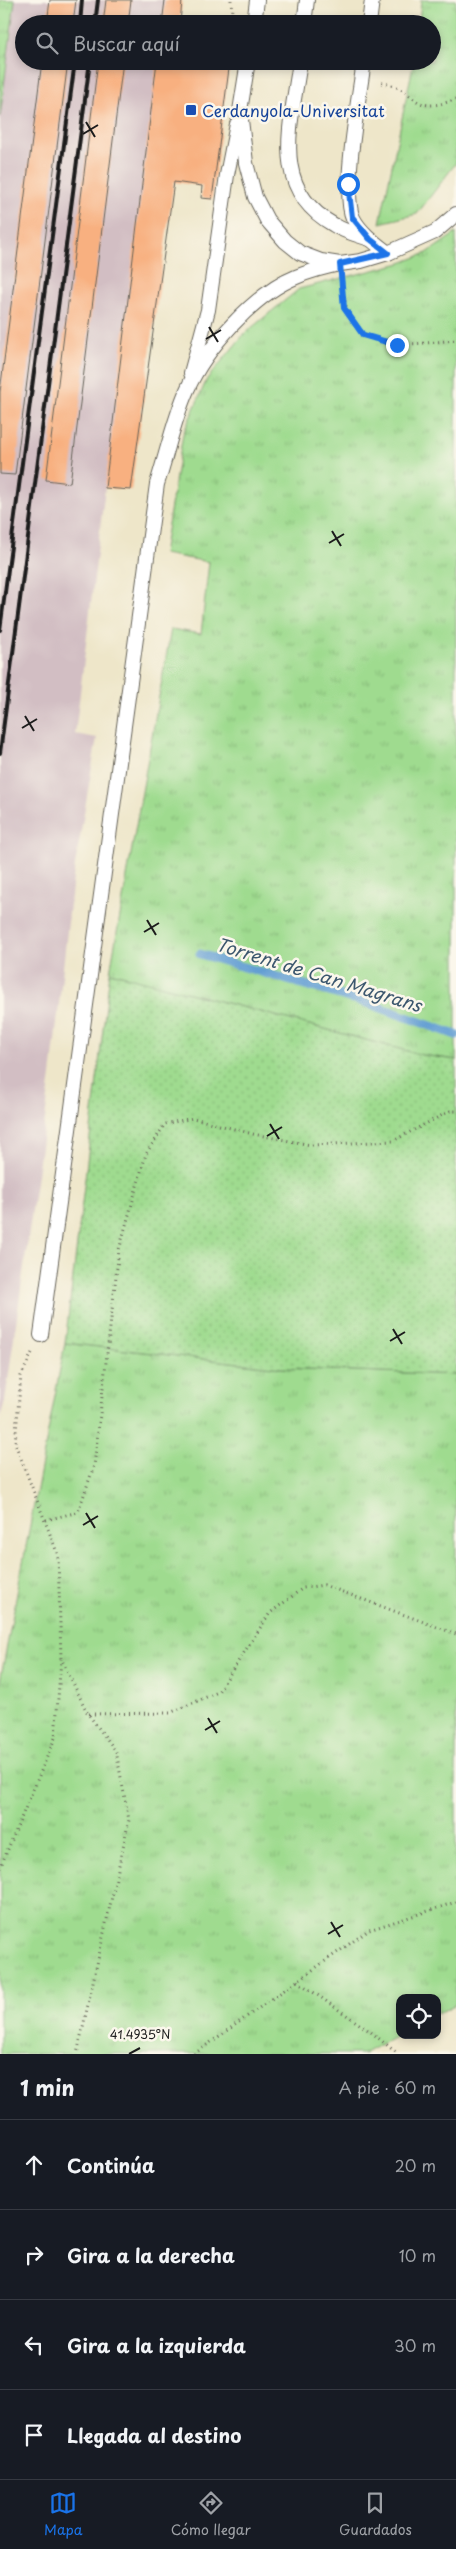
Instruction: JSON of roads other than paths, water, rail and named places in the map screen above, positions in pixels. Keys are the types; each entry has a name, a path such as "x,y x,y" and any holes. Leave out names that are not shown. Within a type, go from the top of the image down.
{"lane":[{"path":"255,15 257,0"},
{"path":"305,15 307,0"},
{"path":"370,15 372,0"},
{"path":"41,1335 157,484 208,310 227,175 247,70"},
{"path":"299,70 288,152 290,174 302,199 318,216 336,227 370,239"},
{"path":"363,70 348,184 352,217 370,239 388,253"},
{"path":"240,111 246,163 252,188 267,220 285,241 300,253 321,261 340,264"},
{"path":"186,390 203,361 221,337 274,289 294,277 388,253 435,232 456,214"}],"waterway":[{"name":"Torrent de Can Magrans","path":"200,954 373,1005 456,1035"}],"railway":[{"path":"81,15 82,0"},
{"path":"96,15 98,0"},
{"path":"0,630 74,70"},
{"path":"0,753 89,70"}],"place":[{"name":"Cerdanyola-Universitat","path":"191,110"}]}
